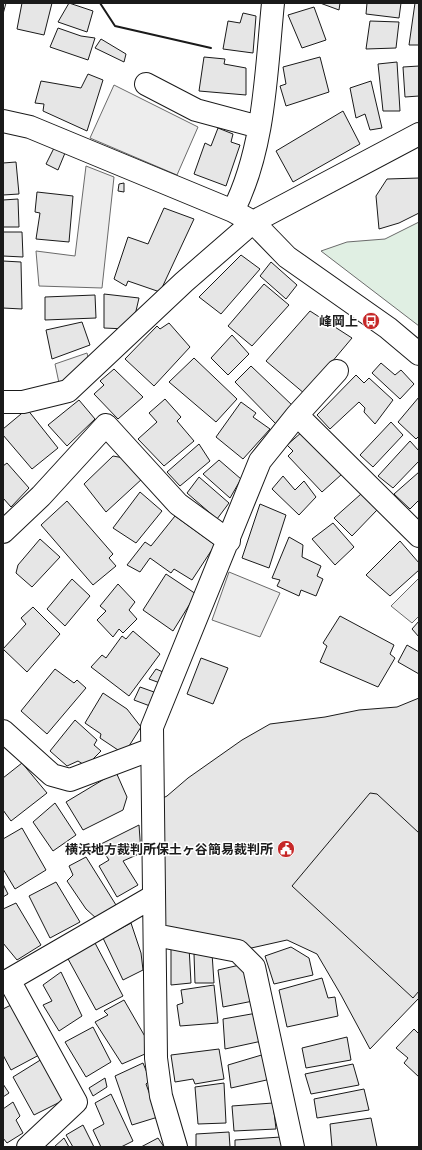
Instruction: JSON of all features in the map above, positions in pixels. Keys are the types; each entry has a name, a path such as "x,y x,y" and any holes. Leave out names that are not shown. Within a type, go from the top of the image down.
{"street":[{"path":"233,211 243,191 259,127 273,3"},
{"path":"146,84 196,110 259,127"},
{"path":"3,121 30,126 233,211 253,222 287,257 374,327 419,354"},
{"path":"3,402 23,402 68,391 184,282 253,222 419,134"},
{"path":"176,1147 161,1096 156,1058 152,727 229,541 260,461 297,415 337,372"},
{"path":"297,415 419,536"},
{"path":"3,532 42,496 106,425 178,504 229,541"},
{"path":"3,731 52,775 70,780 152,749"},
{"path":"28,1147 76,1102 9,980 154,896"},
{"path":"155,935 238,951 254,967 293,1147"}],"green space":[{"path":"419,222 419,326 321,251 347,242 385,239"}],"shaded area":[{"path":"114,85 198,127 177,175 90,138"},
{"path":"86,166 114,177 102,288 39,286 36,251 75,256"},
{"path":"87,353 90,365 59,383 55,364"},
{"path":"229,572 280,593 260,637 212,620"},
{"path":"419,578 419,616 412,623 391,606"}],"building":[{"path":"3,3 6,3 3,14"},
{"path":"22,3 52,3 44,35 17,29"},
{"path":"69,3 93,11 87,32 58,22"},
{"path":"320,3 340,3 339,10"},
{"path":"367,3 401,3 399,18 366,14"},
{"path":"415,3 419,3 419,45 409,45"},
{"path":"314,7 326,40 302,48 288,15"},
{"path":"243,13 256,16 253,53 223,49 228,21 240,23"},
{"path":"370,21 399,22 396,48 366,49"},
{"path":"58,28 81,36 95,38 88,60 50,47"},
{"path":"101,39 126,54 124,62 95,48"},
{"path":"204,57 225,59 224,64 246,68 246,95 199,91"},
{"path":"320,57 329,92 286,106 280,86 286,84 283,67"},
{"path":"397,62 400,111 383,111 378,64"},
{"path":"419,66 419,96 405,97 403,67"},
{"path":"88,74 103,80 87,131 43,111 44,104 35,103 41,81 81,88"},
{"path":"371,81 382,128 370,130 365,114 356,118 350,88"},
{"path":"343,111 360,144 293,182 276,151"},
{"path":"218,128 233,134 231,142 240,145 226,186 194,174 205,143 211,146"},
{"path":"54,148 65,153 58,170 46,164"},
{"path":"16,162 19,194 3,195 3,163"},
{"path":"419,178 419,213 399,223 379,229 376,196 387,179"},
{"path":"124,183 124,192 118,191 119,184"},
{"path":"37,192 73,196 69,242 36,239 40,213 35,212"},
{"path":"18,199 19,227 3,227 3,200"},
{"path":"164,208 194,219 160,292 128,281 126,286 114,279 128,237 148,244"},
{"path":"3,232 22,232 23,257 3,256"},
{"path":"241,255 260,269 221,314 199,297"},
{"path":"3,261 21,262 22,309 3,308"},
{"path":"271,262 297,285 286,299 260,276"},
{"path":"264,284 289,305 252,346 228,326"},
{"path":"104,294 139,298 136,311 126,329 104,328"},
{"path":"95,295 96,318 45,320 45,297"},
{"path":"310,311 352,338 305,394 266,361"},
{"path":"82,322 90,345 52,359 46,330"},
{"path":"169,323 190,347 154,386 125,359 157,326 160,329"},
{"path":"232,335 249,354 228,375 211,358"},
{"path":"194,358 237,399 216,422 169,382"},
{"path":"381,363 395,375 401,370 414,384 400,399 372,373"},
{"path":"251,366 293,406 276,424 235,382"},
{"path":"114,369 143,397 118,419 94,394 104,385 100,381"},
{"path":"356,375 364,383 369,378 393,400 375,424 364,412 365,408 359,402 330,429 317,415"},
{"path":"419,397 419,436 416,439 398,422"},
{"path":"165,399 181,417 177,421 194,441 164,466 138,439 157,422 149,413"},
{"path":"79,400 95,419 67,446 48,425"},
{"path":"241,402 256,413 253,417 270,429 243,459 216,437"},
{"path":"27,409 58,448 32,469 3,435 3,429"},
{"path":"391,422 403,435 373,467 360,455"},
{"path":"302,432 342,474 322,492 288,456 293,451 287,445"},
{"path":"410,441 419,451 419,461 393,488 378,476"},
{"path":"199,444 210,461 180,486 167,472"},
{"path":"113,456 124,458 143,478 106,512 84,484"},
{"path":"219,460 241,479 230,498 203,474"},
{"path":"7,463 29,488 11,507 3,498 3,466"},
{"path":"419,472 419,500 410,509 394,494"},
{"path":"283,476 295,490 304,481 316,497 299,515 272,489"},
{"path":"199,477 229,503 217,519 187,493"},
{"path":"140,492 162,511 136,543 113,528"},
{"path":"361,494 377,510 352,536 334,518"},
{"path":"67,501 113,554 109,558 116,566 93,585 41,525"},
{"path":"260,504 286,515 269,568 242,558"},
{"path":"175,516 215,545 192,580 174,569 171,573 150,558 140,572 127,565 145,542 151,546"},
{"path":"333,523 354,547 335,565 312,539"},
{"path":"289,537 303,545 302,557 321,566 317,576 323,579 316,596 301,590 299,596 277,586 280,580 272,578"},
{"path":"40,539 60,557 32,587 16,573 18,565"},
{"path":"400,541 419,563 419,570 390,596 366,575"},
{"path":"166,574 196,594 173,631 143,610"},
{"path":"72,579 90,596 65,626 47,609"},
{"path":"118,584 135,602 129,610 137,619 123,633 119,629 113,637 97,620 106,611 100,606"},
{"path":"33,607 60,634 27,672 3,649 26,624 21,618"},
{"path":"340,616 394,645 390,654 395,658 378,687 320,662 327,646 323,643"},
{"path":"419,621 419,637 412,629"},
{"path":"133,631 160,654 129,696 91,667 102,655 106,658 122,636 126,639"},
{"path":"407,645 419,652 419,674 398,662"},
{"path":"201,658 228,668 213,704 187,694"},
{"path":"55,669 74,683 77,680 86,688 47,734 21,711"},
{"path":"156,669 163,672 160,683 149,679"},
{"path":"140,687 154,692 150,706 134,700"},
{"path":"103,693 127,709 141,727 124,754 100,738 101,734 85,723"},
{"name":"横浜地方裁判所保土ヶ谷簡易裁判所","path":"419,698 419,998 370,1049 317,954 287,940 238,951 155,935 153,803 167,796 188,778 242,740 270,724 325,717 359,710 397,707"},
{"path":"75,720 97,740 94,745 101,751 86,766 78,761 67,766 50,751"},
{"path":"22,763 47,793 11,821 3,810 3,778"},
{"path":"116,772 127,797 123,810 83,830 66,802"},
{"path":"370,793 377,794 419,833 419,991 413,998 292,886"},
{"path":"55,803 76,835 53,851 33,822"},
{"path":"139,825 141,853 123,861 138,885 117,897 99,866 109,860 99,845"},
{"path":"22,828 46,870 15,889 3,869 3,839"},
{"path":"86,857 116,905 97,919 86,909 67,881 73,875 69,866"},
{"path":"56,882 80,922 50,938 29,896"},
{"path":"3,884 8,894 3,897"},
{"path":"16,903 41,945 17,960 3,943 3,909"},
{"path":"131,923 141,953 143,970 123,980 103,938"},
{"path":"95,943 123,996 96,1010 67,957"},
{"path":"189,947 191,983 171,985 171,948"},
{"path":"291,947 309,958 313,975 274,984 265,956"},
{"path":"212,953 214,983 195,983 194,954"},
{"path":"244,964 253,1001 223,1007 218,970"},
{"path":"61,972 82,1016 59,1031 43,1005 52,1001 43,985"},
{"path":"322,978 328,998 335,997 338,1016 287,1027 279,990"},
{"path":"214,985 218,1023 180,1026 177,1005 183,1003 181,990"},
{"path":"124,1000 147,1040 145,1054 122,1064 95,1022 108,1015 104,1011"},
{"path":"13,1004 41,1054 11,1070 3,1055 3,1009"},
{"path":"257,1013 262,1041 225,1049 223,1019"},
{"path":"93,1027 111,1062 86,1077 65,1042"},
{"path":"414,1029 419,1034 419,1077 404,1063 408,1058 396,1048"},
{"path":"347,1037 351,1060 306,1068 302,1048"},
{"path":"219,1049 224,1079 195,1084 193,1079 175,1082 171,1055"},
{"path":"265,1054 271,1079 231,1088 228,1065"},
{"path":"42,1059 64,1100 34,1115 13,1077"},
{"path":"143,1063 150,1080 146,1084 158,1117 132,1125 115,1076"},
{"path":"353,1064 359,1085 311,1094 305,1074"},
{"path":"105,1078 107,1087 93,1096 89,1088"},
{"path":"224,1083 226,1123 198,1124 195,1087"},
{"path":"3,1084 9,1093 3,1097"},
{"path":"364,1089 369,1110 317,1118 314,1099"},
{"path":"111,1094 133,1141 121,1147 101,1147 93,1130 104,1124 95,1103"},
{"path":"13,1102 20,1116 16,1120 23,1133 7,1143 3,1138 3,1109"},
{"path":"273,1103 276,1129 234,1131 232,1106"},
{"path":"371,1118 377,1147 332,1147 330,1124"},
{"path":"83,1125 94,1147 73,1147 66,1135"},
{"path":"229,1132 230,1147 196,1147 196,1134"},
{"path":"281,1137 282,1147 235,1147 235,1140"},
{"path":"64,1138 69,1147 54,1147"},
{"path":"158,1138 164,1147 141,1147"}],"wall":[{"path":"100,3 115,26 211,48"}],"place":[{"name":"峰岡上","path":"371,321"},
{"name":"横浜地方裁判所保土ヶ谷簡易裁判所","path":"286,849"}]}
